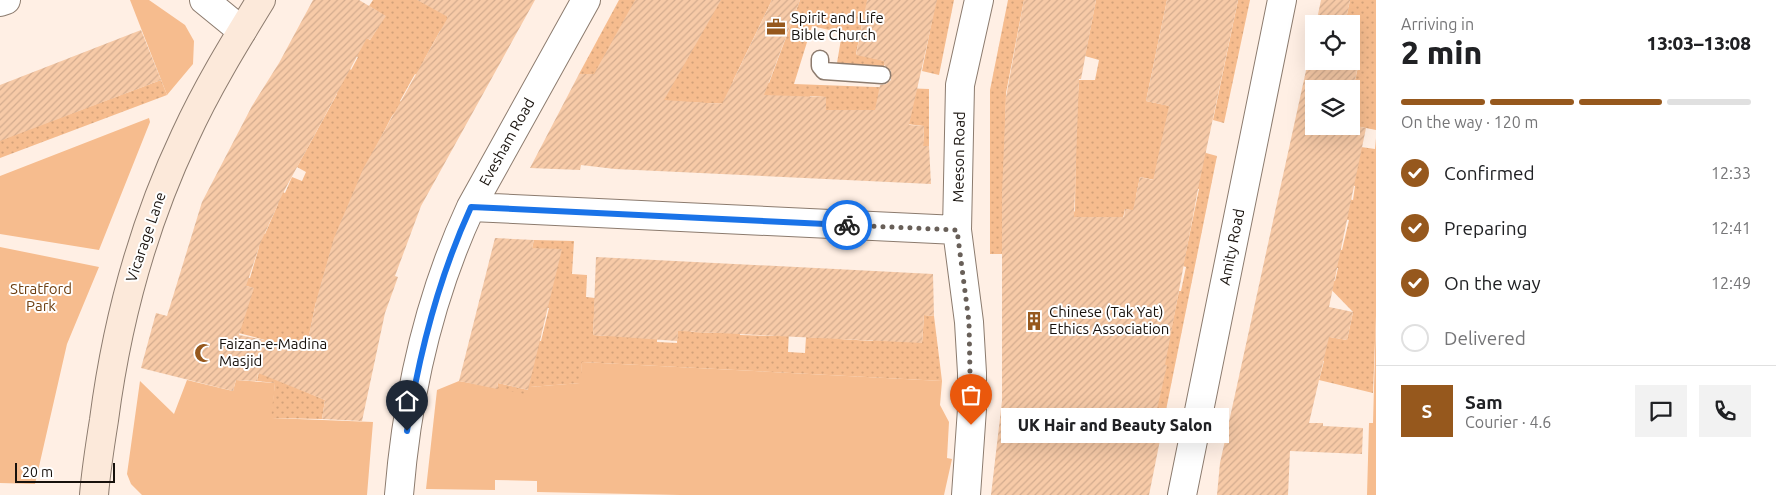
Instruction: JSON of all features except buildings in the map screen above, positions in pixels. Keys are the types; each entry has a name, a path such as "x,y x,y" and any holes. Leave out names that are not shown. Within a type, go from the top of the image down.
{"main road":[{"name":"Vicarage Lane","path":"94,495 112,356 131,278 155,208 185,136 217,74 261,0"}],"street":[{"path":"0,2 6,0"},
{"path":"204,0 242,31"},
{"name":"Evesham Road","path":"399,495 411,403 424,336 441,279 471,207 586,0"},
{"name":"Meeson Road","path":"966,495 972,409 972,373 969,322 957,230 960,85 979,0"},
{"name":"Amity Road","path":"1182,495 1282,0"},
{"path":"471,207 957,230"}],"lane":[{"path":"820,59 820,66 824,71 882,75"}],"green space":[{"path":"130,0 149,0 185,25 194,41 193,64 167,95"},
{"path":"373,0 456,0 447,17 473,32 440,31 424,60 450,74 442,88 415,74 400,101 403,103 392,116 377,145 330,254 321,285 345,314 316,302 309,336 338,348 297,388 325,400 322,419 271,418 275,383 257,381 265,340 231,331 253,288 237,283 221,269 250,278 259,247 231,238 237,224 265,234 278,204 257,181 285,193 292,177 302,181 306,172 297,167 337,94 312,82 349,68 351,70 358,57 332,44 333,16 370,40 385,16 369,6"},
{"path":"619,0 772,0 733,81 769,83 800,0 867,0 892,24 863,19 856,54 885,61 883,71 837,63 842,33 812,26 794,84 929,89 929,146 923,146 924,126 906,124 882,112 842,110 841,142 834,110 826,110 826,97 810,96 809,108 662,101 590,74 579,74"},
{"path":"936,0 954,0 939,75 922,71"},
{"path":"1008,0 1024,0 1006,93 1003,254 990,254 990,90"},
{"path":"1096,0 1167,0 1146,101 1175,107 1206,153 1217,156 1165,415 1154,414 1166,365 1164,365 1179,291 1181,291 1186,267 1183,266 1199,189 1140,177 1136,196 1154,215 1125,209 1121,227 1097,217 1068,217 1075,211 1076,116 1079,83 1051,80 1095,80 1099,60 1085,56"},
{"path":"1238,0 1250,0 1224,123 1213,120"},
{"path":"1350,0 1376,0 1376,130 1360,127 1360,80 1355,80 1357,70 1360,70 1360,15 1347,15"},
{"path":"161,80 167,95 0,158 0,140"},
{"path":"149,118 150,122 99,250 0,234 0,176"},
{"path":"1376,138 1376,316 1373,393 1319,380 1324,361 1303,357 1324,336 1347,340 1353,312 1321,279 1335,281 1338,268 1306,261 1309,243 1342,250 1349,220 1315,213 1319,193 1353,200 1355,186 1322,179 1361,147 1375,149"},
{"path":"534,240 574,241 572,274 587,275 586,297 595,298 593,335 608,336 608,327 657,330 657,342 677,343 679,302 691,332 726,333 741,305 740,335 775,336 777,307 790,308 788,352 805,353 806,337 823,338 825,309 839,339 873,341 874,312 922,343 924,315 934,316 942,381 582,362 581,383 530,387 530,395 497,389 498,383 528,390 511,334 541,341 549,308 519,301"},
{"name":"Stratford Park","path":"0,247 99,267 67,344 35,484 0,483"},
{"path":"1376,316 1376,495 1367,495 1369,423 1373,423"},
{"path":"582,362 942,381 940,405 949,422 947,458 952,459 944,495 680,495 537,492 537,481 495,480 495,490 426,489 437,390 459,381 530,394 530,387 580,383"},
{"path":"187,380 233,391 236,380 275,383 272,418 373,422 367,495 142,495 131,484 127,474 140,381 174,414"}],"way so far":[{"path":"847,225 957,230 969,322 972,373 971,425"}],"place":[{"name":"Spirit and Life Bible Church","path":"776,27"},
{"name":"Chinese (Tak Yat) Ethics Association","path":"1034,321"},
{"name":"Faizan-e-Madina Masjid","path":"204,353"},
{"name":"UK Hair and Beauty Salon","path":"971,425"}],"route":[{"path":"407,431 424,336 441,279 456,239 471,207 847,225"}]}
